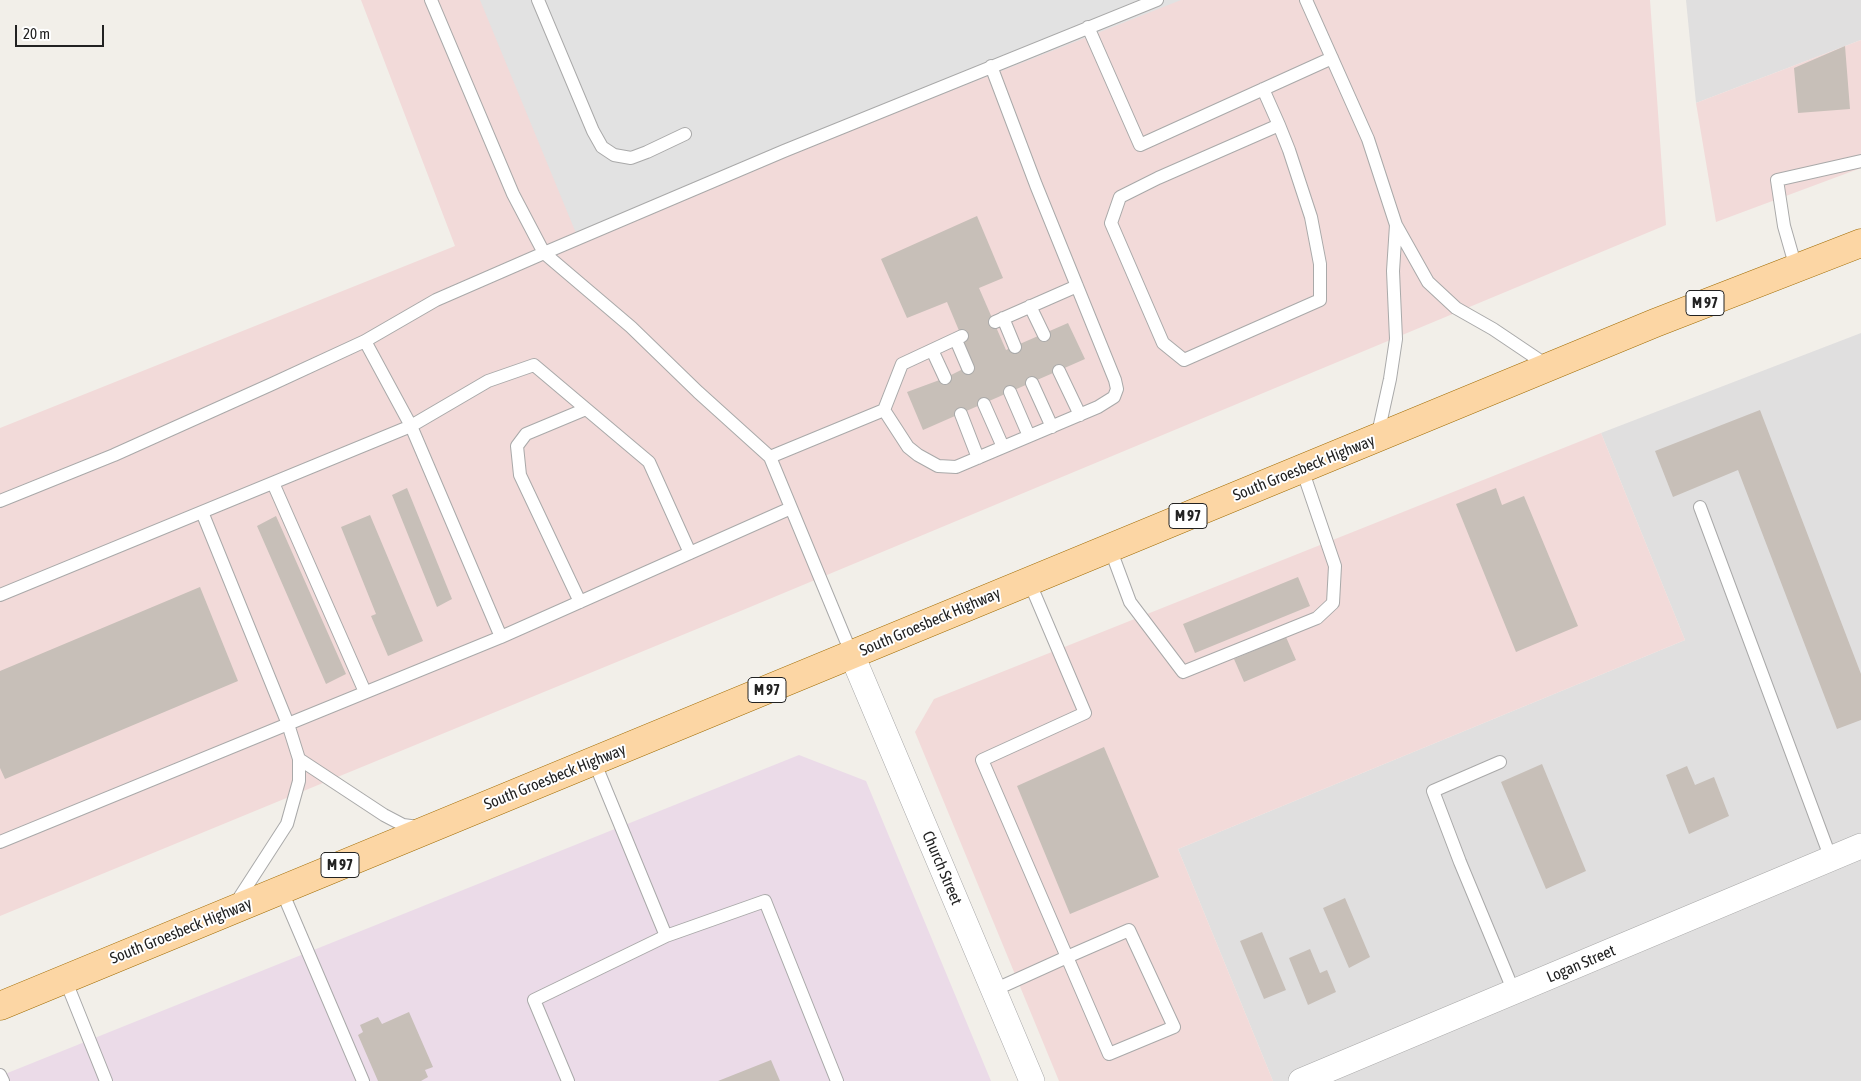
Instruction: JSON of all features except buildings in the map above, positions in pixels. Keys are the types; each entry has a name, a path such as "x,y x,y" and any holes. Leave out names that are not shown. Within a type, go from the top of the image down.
{"main road":[{"name":"South Groesbeck Highway","path":"0,1006 1550,367 1861,243"}],"street":[{"name":"Church Street","path":"852,655 1032,1081"},
{"name":"Logan Street","path":"1301,1081 1861,846"}],"lane":[{"path":"431,0 513,194 544,253 631,327 698,392 770,457 852,655"},
{"path":"538,0 593,131 602,146 614,155 631,158 685,134"},
{"path":"0,501 114,455 365,341 436,300 544,253 784,151 1157,0"},
{"path":"1306,0 1368,140 1396,226 1428,282 1456,308 1550,367"},
{"path":"1088,27 1140,145 1332,58"},
{"path":"884,410 908,447 928,462 947,468 956,467 978,458 1108,402 1114,397 1117,389 991,66"},
{"path":"1263,89 1279,125 1289,150 1310,217 1320,264 1320,300 1184,360 1163,343 1111,223 1120,198 1158,178 1279,125"},
{"path":"1796,268 1784,226 1777,180 1861,161"},
{"path":"1377,438 1390,379 1396,339 1393,271 1396,226"},
{"path":"1015,347 999,320 1077,286"},
{"path":"1030,306 1044,334"},
{"path":"770,457 884,410 902,364 959,338 968,368"},
{"path":"365,341 411,426 501,637"},
{"path":"932,350 945,378"},
{"path":"0,595 411,426 488,381 534,364 649,462 690,553"},
{"path":"1059,371 1080,415"},
{"path":"1032,383 1052,427"},
{"path":"1010,392 1029,436"},
{"path":"984,404 1003,447"},
{"path":"580,602 520,475 518,446 526,434 586,408"},
{"path":"961,414 978,458"},
{"path":"1110,548 1130,602 1183,672 1317,618 1333,603 1335,566 1302,469"},
{"path":"273,483 365,692"},
{"path":"1700,507 1831,859"},
{"path":"0,842 501,637 791,508"},
{"path":"202,512 288,724 300,759 299,781 288,824 232,910"},
{"path":"994,990 1067,957 1129,930 1174,1027 1109,1054 1067,957 982,760 1085,713 1029,581"},
{"path":"300,759 403,825 431,828"},
{"path":"594,761 666,936"},
{"path":"1500,762 1433,791 1514,992"},
{"path":"281,889 363,1081"},
{"path":"568,1081 534,1000 666,936 765,901 837,1081"},
{"path":"64,979 106,1081"},
{"path":"0,1075 2,1081"}],"shaded area":[{"path":"361,0 1650,0 1666,225 743,610 0,916 0,428 455,246"},
{"path":"480,0 1181,0 578,238"},
{"path":"1686,0 1861,0 1861,40 1696,103"},
{"path":"1861,40 1861,168 1716,222 1696,103"},
{"path":"1861,333 1861,1081 1273,1081 1178,849 1685,640 1601,433"},
{"path":"1601,433 1685,640 1178,849 1273,1081 1059,1081 915,732 934,699"},
{"path":"799,755 866,781 991,1081 0,1081 0,1076"}]}
